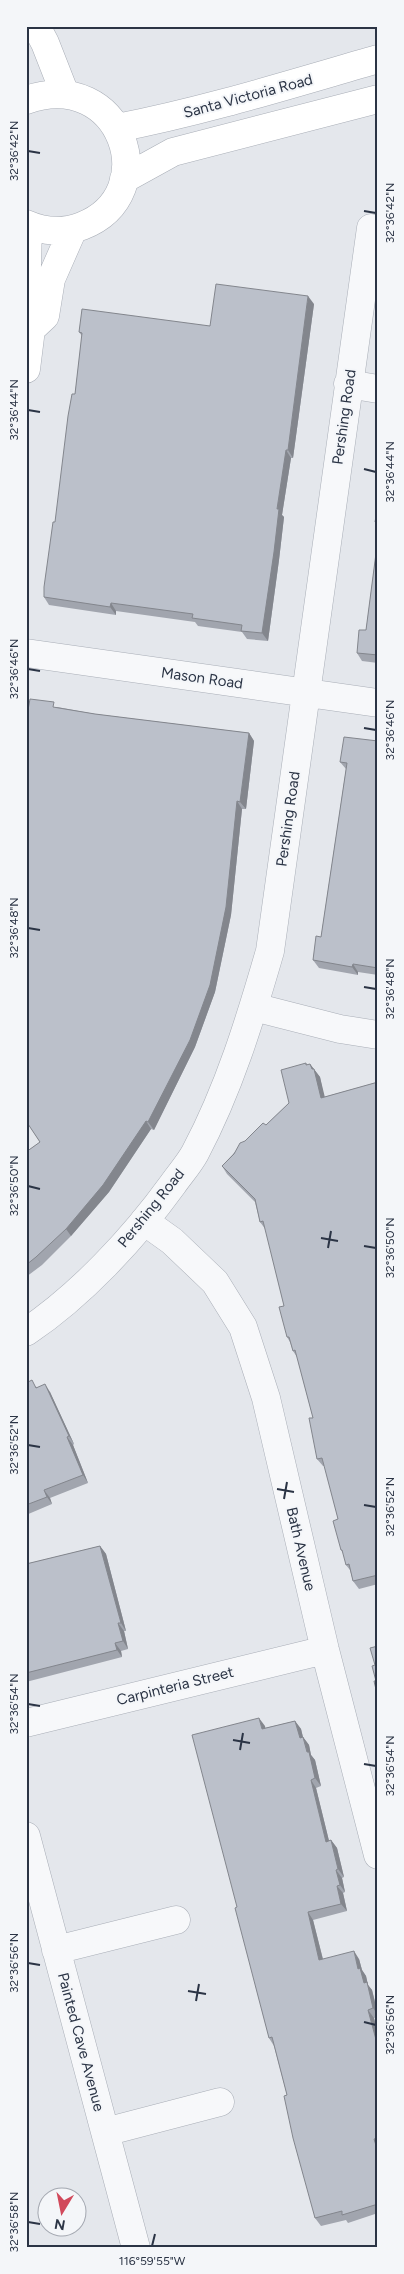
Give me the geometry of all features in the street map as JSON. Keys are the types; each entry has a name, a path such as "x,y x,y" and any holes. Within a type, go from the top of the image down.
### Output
{"street":[{"path":"36,26 66,94"},
{"name":"Santa Victoria Road","path":"117,128 227,103 378,59"},
{"path":"26,100 43,94 66,94 86,99 104,111 117,128 124,144 126,161 124,179 118,196 106,211 91,223 74,229 51,231 27,224 28,314 26,369"},
{"path":"124,179 173,152 378,99"},
{"name":"Pershing Road","path":"26,1332 91,1278 144,1221 194,1154 224,1091 254,1007 270,951 371,228"},
{"path":"28,314 45,316 51,279 74,229"},
{"path":"348,384 378,389"},
{"name":"Mason Road","path":"26,653 378,703"},
{"path":"254,1007 340,1029 378,1035"},
{"name":"Bath Avenue","path":"144,1221 172,1240 215,1282 243,1327 266,1398 324,1650 378,1855"},
{"name":"Carpinteria Street","path":"26,1723 324,1650"},
{"name":"Painted Cave Avenue","path":"26,1836 136,2248"},
{"path":"56,1950 176,1920"},
{"path":"105,2132 220,2102"}],"building":[{"path":"216,284 308,296 288,450 286,450 277,509 279,509 274,552 262,633 241,631 242,625 192,618 193,614 111,603 110,607 44,597 68,416 72,394 75,394 82,333 79,332 82,309 210,326"},
{"path":"378,505 378,523 375,522"},
{"path":"378,538 378,655 357,653 359,630 366,630"},
{"path":"30,699 54,702 53,707 95,714 249,733 240,802 237,801 226,907 210,985 190,1040 148,1122 146,1121 103,1185 66,1229 26,1265 26,1152 40,1142 26,1121 26,721"},
{"path":"344,737 378,741 378,968 353,964 352,967 313,960 316,936 321,937 347,763 340,762"},
{"path":"306,1063 306,1065 310,1064 312,1069 314,1069 321,1098 378,1082 378,1575 353,1581 349,1564 346,1565 341,1550 333,1521 338,1519 322,1458 317,1459 309,1418 313,1418 295,1350 293,1351 289,1337 287,1337 279,1307 284,1306 263,1221 260,1222 255,1199 222,1166 234,1154 240,1143 245,1141 263,1123 266,1125 289,1103 281,1070"},
{"path":"32,1380 36,1388 45,1384 69,1436 67,1437 83,1475 44,1490 47,1497 26,1505 26,1383"},
{"path":"100,1546 121,1623 118,1623 123,1641 115,1643 117,1650 26,1673 26,1564"},
{"path":"378,1646 378,1698 372,1666 375,1665 370,1648"},
{"path":"259,1718 262,1729 295,1721 300,1738 303,1737 307,1752 309,1752 315,1778 311,1780 326,1842 331,1840 338,1869 336,1870 340,1885 337,1886 341,1904 308,1912 319,1960 354,1951 358,1969 360,1968 364,1983 367,1982 373,2008 368,2010 378,2047 378,2138 374,2139 378,2152 378,2204 342,2215 342,2211 315,2218 293,2138 284,2096 287,2095 272,2037 269,2038 192,1735"}]}
